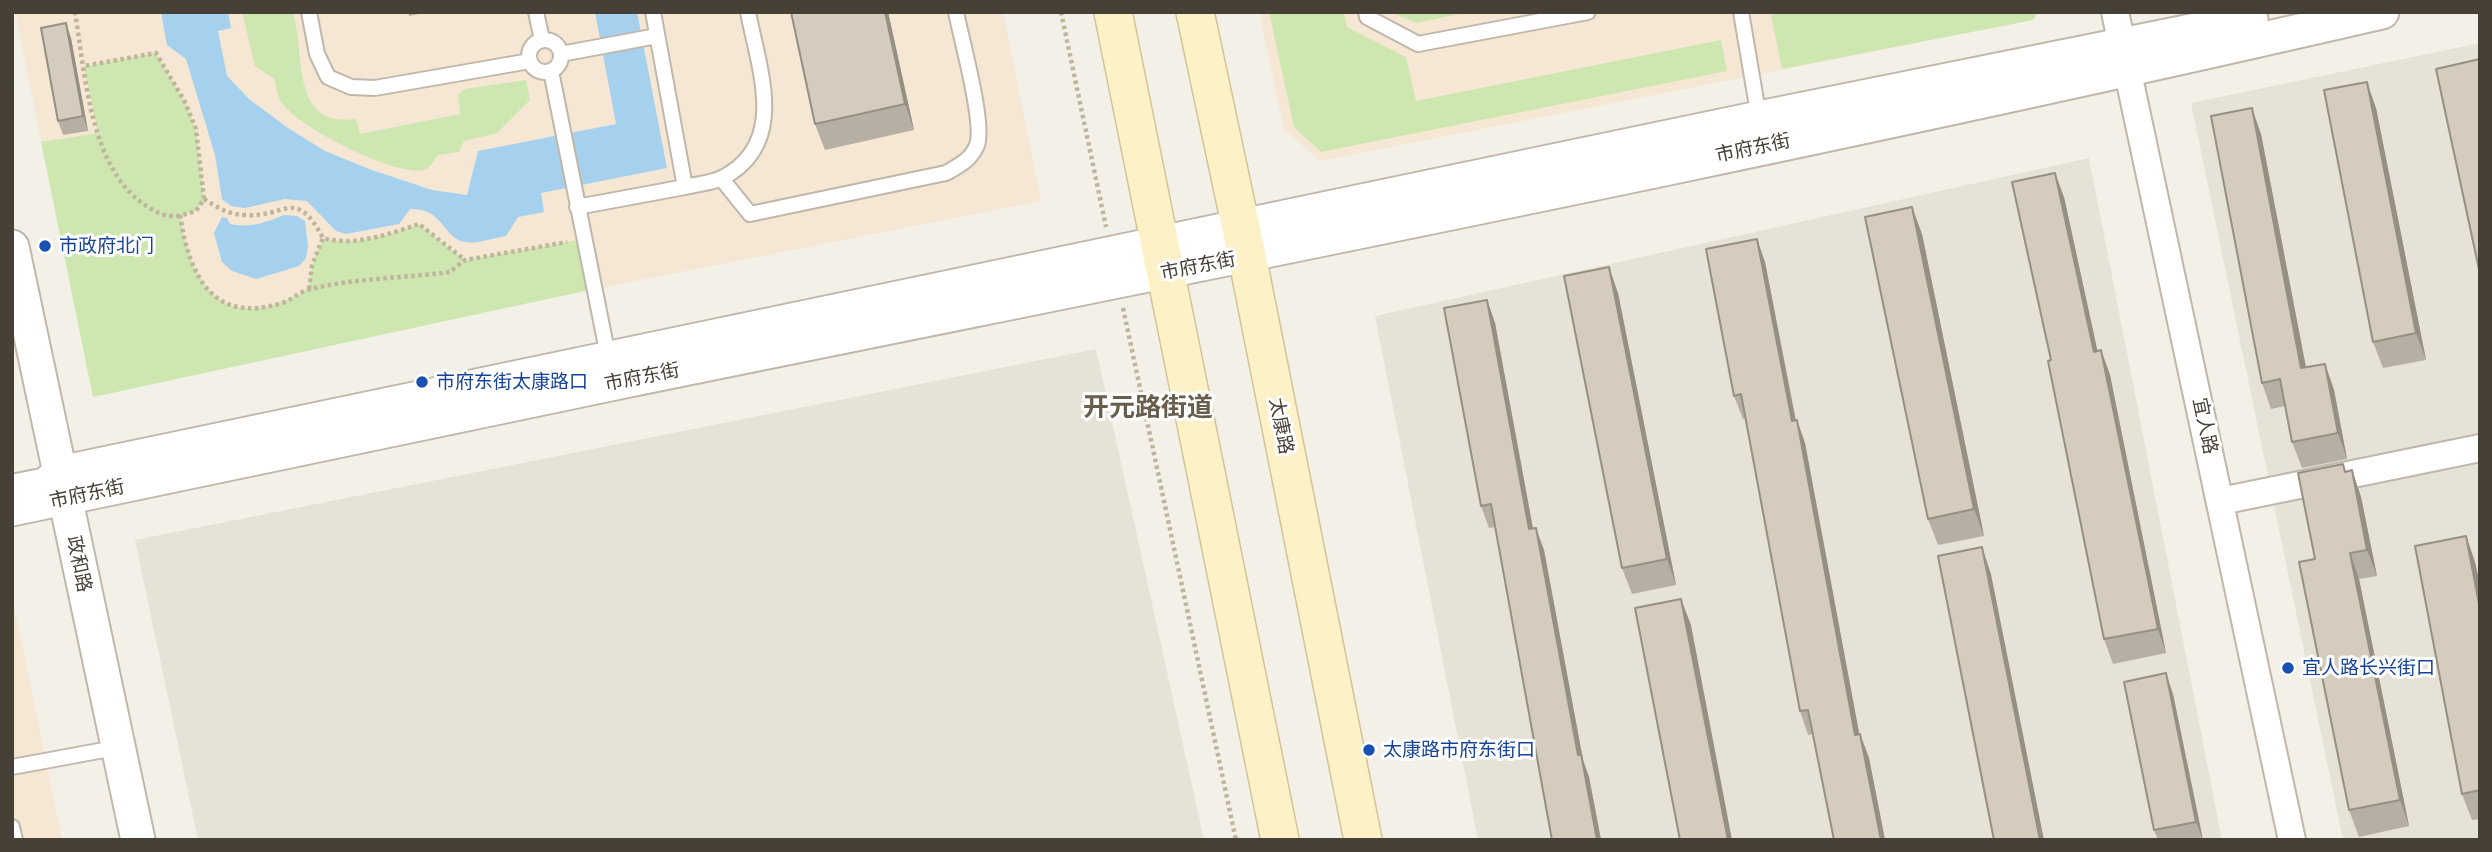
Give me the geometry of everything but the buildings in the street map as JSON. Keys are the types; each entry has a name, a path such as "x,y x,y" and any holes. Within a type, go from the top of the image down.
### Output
{"main road":[{"path":"1113,12 1280,840"},
{"name":"太康路","path":"1195,12 1244,241 1363,840"}],"street":[{"name":"宜人路","path":"2115,12 2132,48 2228,499 2307,840"},
{"name":"市府东街","path":"12,492 55,490 611,370 1115,268 1762,132 2282,12"},
{"name":"市府东街","path":"2132,48 2382,12"},
{"name":"政和路","path":"12,247 122,840"},
{"name":"政和路","path":"12,330 55,490 138,840"},
{"path":"2228,499 2480,448"},
{"name":"市府东街","path":"12,509 55,490"},
{"name":"宜人路","path":"2228,499 2292,840"}],"lane":[{"path":"309,12 317,54 328,77 351,87 375,88 530,61"},
{"path":"536,12 542,40"},
{"path":"653,12 651,37 685,187"},
{"path":"577,207 721,178 749,160 762,138 765,114 748,12"},
{"path":"721,178 750,214 946,173 968,161 978,143 978,118 956,12"},
{"path":"1366,12 1367,17 1418,44 1588,12"},
{"path":"1741,12 1762,132"},
{"path":"561,54 651,37"},
{"path":"530,61 531,50 542,40"},
{"path":"530,61 541,71 551,71 559,64 561,54 557,45 542,40"},
{"path":"551,71 611,370"},
{"path":"12,767 104,750"},
{"path":"12,827 15,840"}],"path":[{"path":"75,12 84,66 94,122 121,187 156,213 180,215 196,211 204,199 196,129 185,102 156,53 84,66"},
{"path":"1061,12 1236,840"},
{"path":"204,199 221,210 246,216 297,208 308,213 323,238 334,241 419,224 465,260"},
{"path":"180,215 188,257 196,274 211,294 227,305 257,308 284,303 309,289 450,272 465,260 584,239"},
{"path":"309,289 312,265 323,238"}],"shaded area":[{"path":"15,12 1003,12 1041,201 574,293 93,397"},
{"path":"1259,12 2038,12 2033,20 1320,161 1284,129"},
{"path":"2480,43 2480,840 2343,840 2191,103"},
{"path":"2089,158 2222,840 1478,840 1375,316"},
{"path":"1096,349 1204,840 198,840 135,540"},
{"path":"12,595 46,761 62,840 12,840"}],"green space":[{"path":"242,12 293,12 304,85 310,100 320,112 335,119 356,119 360,134 460,114 458,95 464,89 526,80 530,100 497,133 464,141 459,152 438,155 430,166 423,170 391,166 323,135 288,110 280,100 274,79 255,66"},
{"path":"1269,12 1344,12 1347,27 1406,57 1416,101 1721,40 1727,71 1321,152 1294,127"},
{"path":"1390,12 1469,12 1416,23"},
{"path":"1783,12 2038,12 2033,20 1782,69 1771,15"},
{"path":"156,53 185,102 196,129 204,199 196,211 180,215 194,267 205,286 219,299 236,307 256,308 280,302 308,289 312,265 323,238 359,240 419,224 465,260 584,239 594,289 93,397 41,142 98,133 84,66"}],"water":[{"path":"161,12 228,12 231,28 218,31 227,76 249,99 325,151 432,190 467,195 478,151 616,124 595,12 637,12 667,168 541,193 544,212 518,217 506,236 476,242 458,240 437,218 422,210 410,209 399,224 346,234 336,231 307,201 285,199 245,208 231,206 222,199 215,155 186,59 167,45"},
{"path":"284,215 297,216 305,221 308,246 306,258 299,266 256,279 232,271 222,262 214,233 222,217 227,218 230,224 251,225"}],"place":[{"name":"市政府北门","path":"45,246"},
{"name":"市府东街太康路口","path":"422,382"},
{"name":"宜人路长兴街口","path":"2288,668"},
{"name":"太康路市府东街口","path":"1369,750"}],"district":[{"name":"开元路街道","path":"1148,408"}]}
